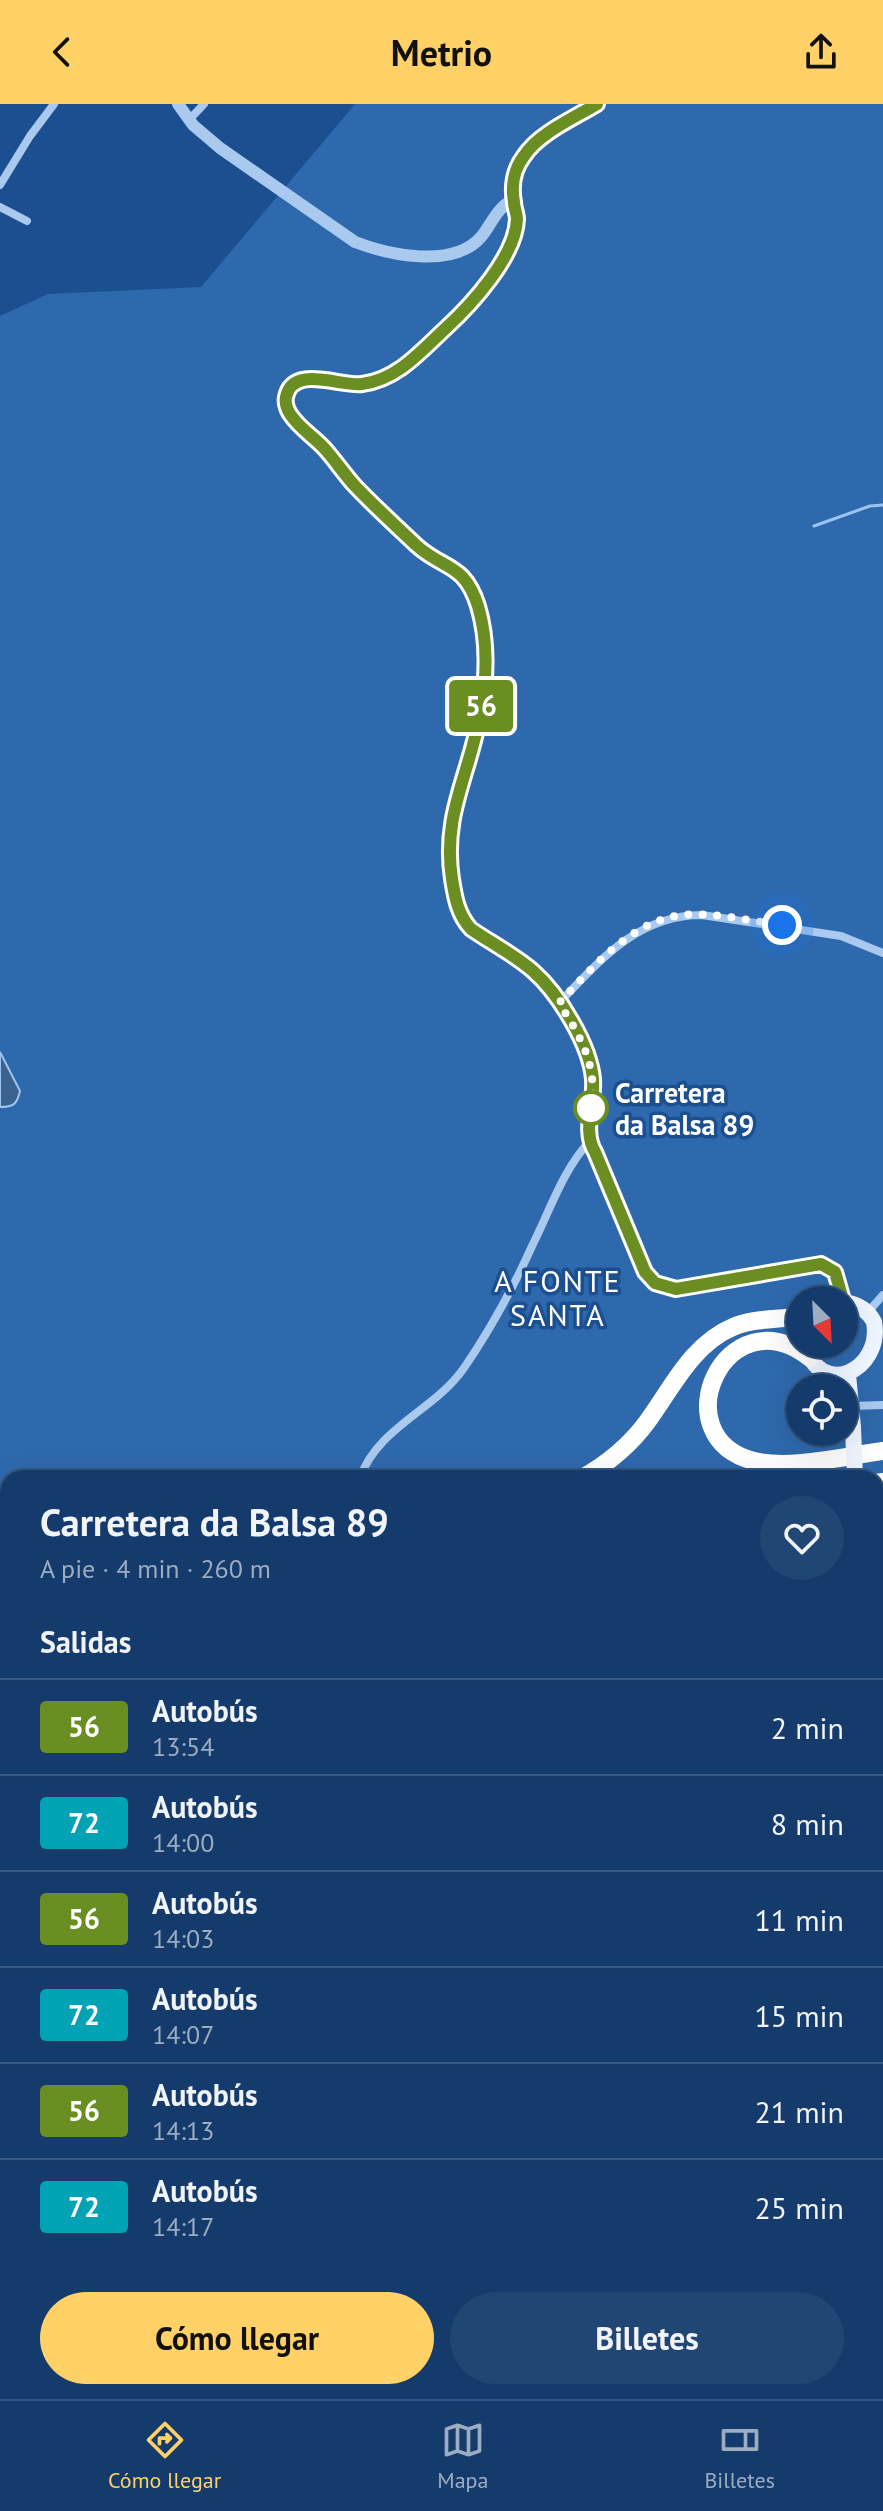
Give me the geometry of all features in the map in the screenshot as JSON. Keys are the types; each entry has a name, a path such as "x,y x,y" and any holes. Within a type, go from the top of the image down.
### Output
{"highway":[{"path":"594,1470 632,1439 688,1365 714,1338 734,1327 786,1318"},
{"path":"786,1346 773,1341 747,1345 726,1358 711,1380 707,1401 710,1421 722,1443 739,1455 769,1463 883,1451"},
{"path":"824,1470 883,1461"}],"main road":[{"path":"848,1374 861,1369 875,1353 877,1332 867,1313 858,1306"},
{"path":"815,1358 831,1374"},
{"path":"854,1446 855,1470"}],"street":[{"path":"0,185 54,104"},
{"path":"178,104 189,120 220,148 355,242 369,247 429,255 458,252 482,236 498,212 513,200"},
{"path":"189,120 204,104"},
{"path":"364,1470 384,1440 445,1390 464,1367 522,1268 567,1174 589,1142 593,1080 590,1059 559,1003 533,971 471,929 463,920 454,893 449,858 450,834 455,800 481,714 486,659 483,629 469,586 449,565 419,548 356,487 324,447 290,414 286,404 288,392 300,380 307,378 357,385 392,375 471,305 512,244 517,219 513,183 525,154 568,121 597,104"},
{"path":"0,207 27,221"},
{"path":"559,1003 587,973 640,930 683,915 702,915 841,936 883,953"},
{"path":"589,1142 639,1262 655,1283 669,1288 686,1288 821,1264 835,1272 839,1286"},
{"path":"867,1313 883,1295"},
{"path":"858,1406 883,1405"},
{"path":"0,1886 0,1913"}],"shaded area":[{"path":"355,104 883,104 883,1470 0,1470 0,316 48,294 201,287"},
{"path":"0,1052 20,1091 14,1104 5,1107 0,1107"}],"waterway":[{"path":"814,526 870,506 883,505"}],"bus line":[{"name":"56","path":"597,104 535,144 518,165 513,183 517,219 512,244 471,305 392,375 357,385 307,378 293,385 286,404 299,425 324,447 356,487 419,548 460,574 477,605 486,659 481,714 455,800 450,834 449,858 454,893 463,920 471,929 533,971 559,1003 585,1047 593,1080 589,1142 649,1279 662,1287 676,1289 813,1263 832,1269 840,1286"}],"place":[{"name":"Carretera da Balsa 89","path":"591,1108"}],"district":[{"name":"A FONTE SANTA","path":"558,1297"}],"route":[{"path":"591,1108 593,1080 590,1059 559,1003 587,973 640,930 670,917 702,915 782,925"}]}
